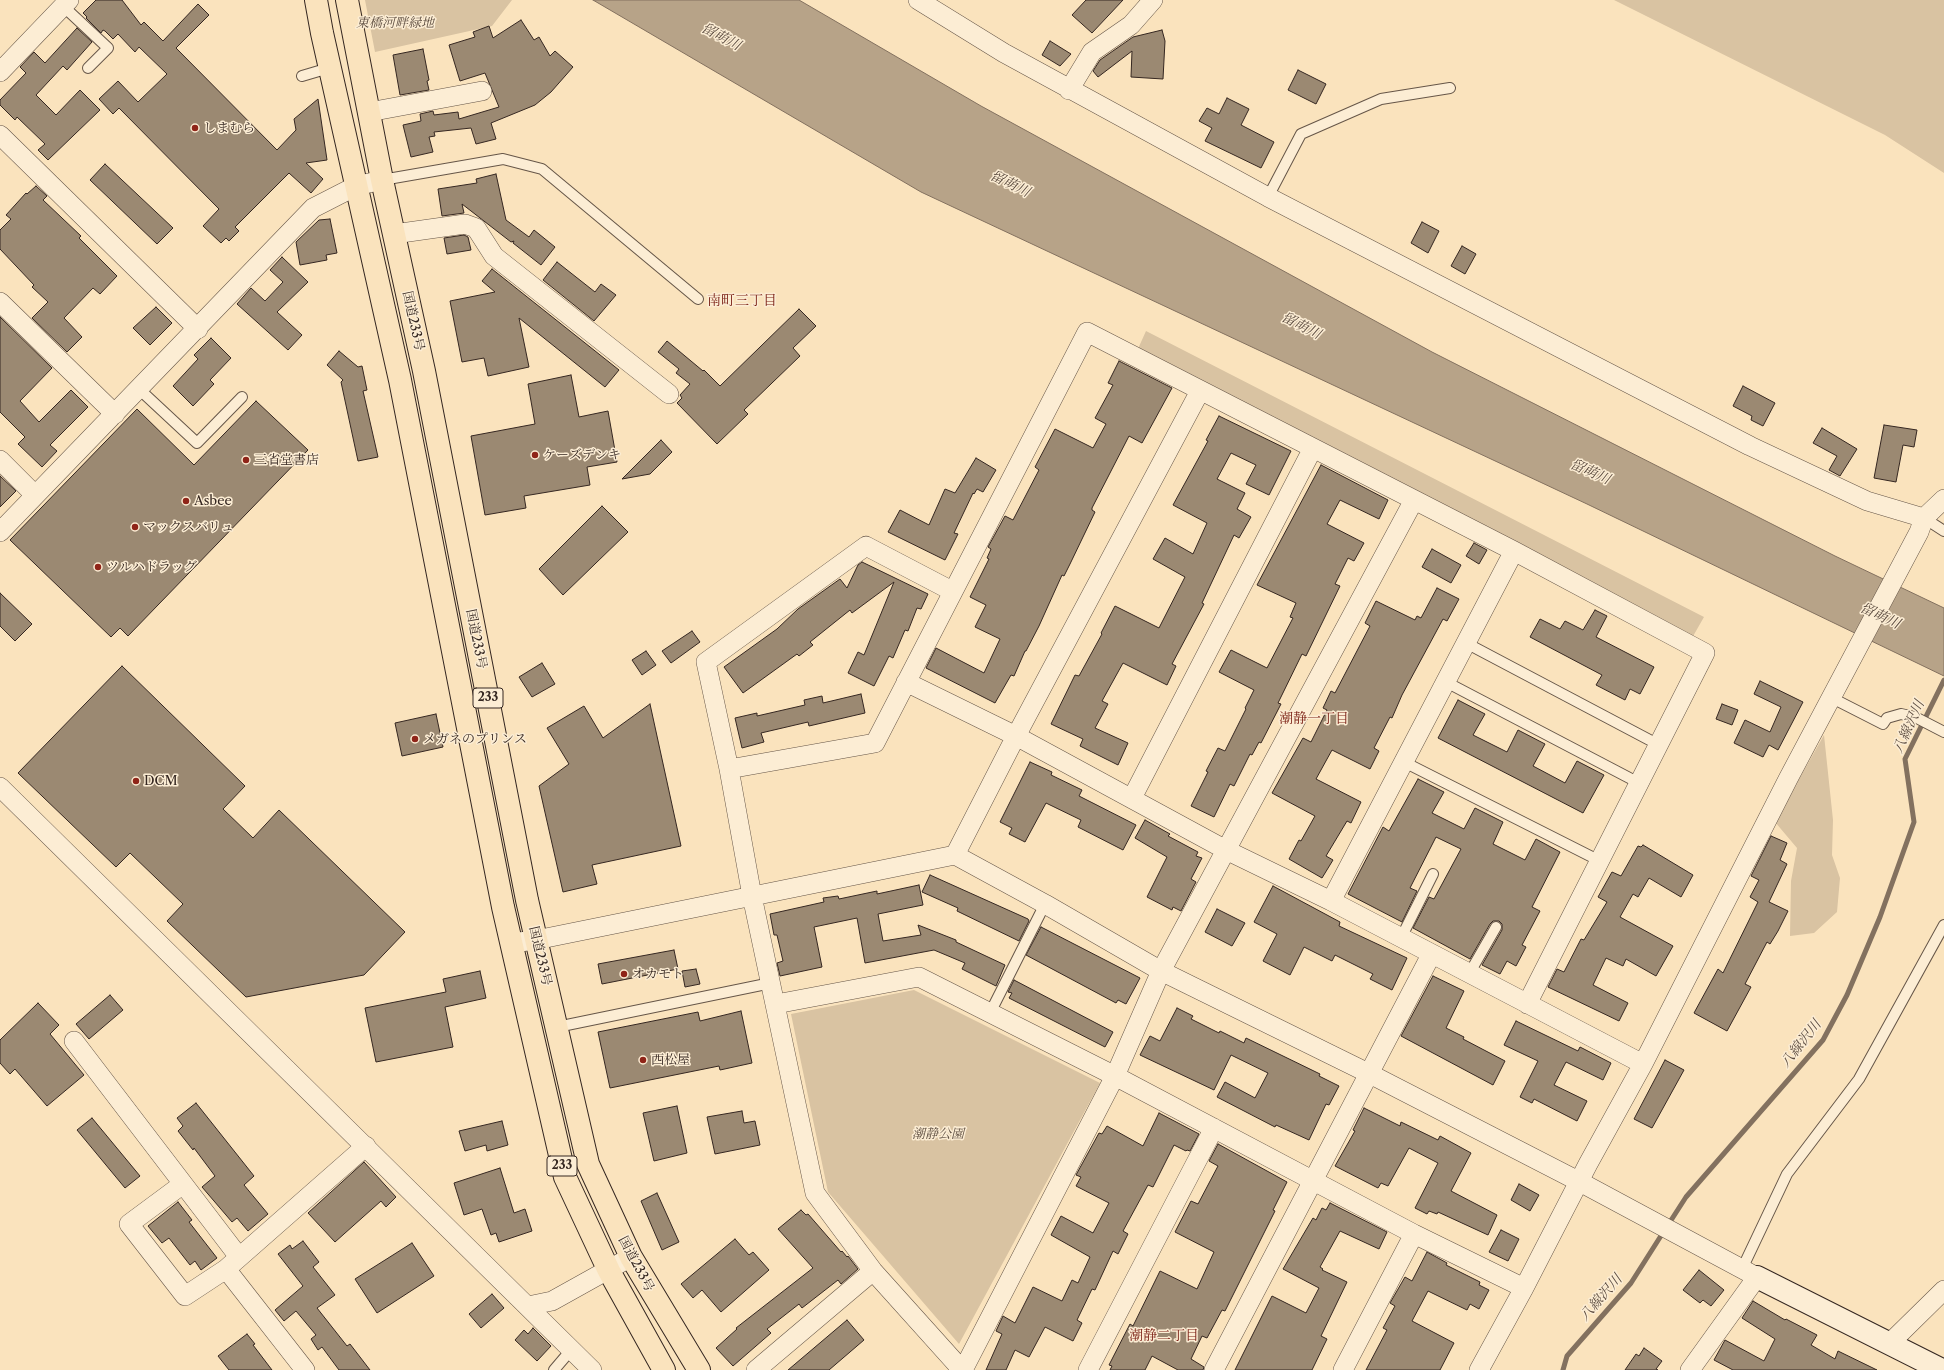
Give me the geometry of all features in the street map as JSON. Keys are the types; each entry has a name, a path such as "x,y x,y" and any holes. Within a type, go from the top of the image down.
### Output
{"highway":[{"name":"国道233号","path":"316,0 329,68 400,380 511,943 565,1177 609,1271 664,1370"},
{"name":"国道233号","path":"347,0 382,180 426,379 536,940 588,1164 631,1257 699,1370"}],"street":[{"path":"918,0 1004,53 1069,90 1268,197 1750,446 1921,525"},
{"path":"1069,90 1092,52 1131,25 1153,0"},
{"path":"0,72 66,3"},
{"path":"369,112 482,91"},
{"path":"0,135 198,329"},
{"path":"0,532 198,329 313,208 356,186 382,180"},
{"path":"394,234 465,224 476,228 494,256 669,394"},
{"path":"0,302 115,414"},
{"path":"729,769 875,743 1086,332 1514,551 1705,653 1527,1004"},
{"path":"955,855 1016,736 1200,391"},
{"path":"1132,798 1313,448"},
{"path":"0,460 35,495"},
{"path":"1479,1370 1524,1288 1588,1164 1643,1064 1834,691 1921,525 1944,499"},
{"path":"952,591 866,546 706,662 729,769 752,896 815,1193 873,1271 962,1370 1115,1076 1161,971 1414,500"},
{"path":"1331,901 1514,551"},
{"path":"906,682 1016,736 1226,850 1331,901 1431,955 1643,1064"},
{"path":"0,787 592,1370"},
{"path":"511,943 536,940 955,855 1045,904 1161,971 1370,1074 1580,1182 1750,1273 1942,1370"},
{"path":"1214,1370 1431,955"},
{"path":"776,1004 919,977 1115,1076 1414,1234 1524,1288"},
{"path":"74,1041 183,1184 233,1263 305,1370"},
{"path":"1088,1370 1214,1128"},
{"path":"183,1184 129,1224 185,1296 233,1263 366,1146"},
{"path":"1343,1370 1414,1234"},
{"path":"528,1306 552,1301 609,1271 631,1257"},
{"path":"756,1370 873,1271"},
{"path":"1690,1370 1750,1273"},
{"path":"1889,1344 1944,1290"}],"lane":[{"path":"66,3 108,48 88,68"},
{"path":"302,76 329,68"},
{"path":"1268,197 1301,134 1381,99 1450,88"},
{"path":"382,180 503,159 542,169 698,299"},
{"path":"139,389 197,443 242,397"},
{"path":"1921,525 1944,531"},
{"path":"1466,642 1659,745"},
{"path":"1446,682 1639,784"},
{"path":"1834,691 1883,724 1887,718 1901,714 1915,717 1932,724 1944,732"},
{"path":"1404,762 1600,861"},
{"path":"1401,938 1433,874"},
{"path":"990,1013 1045,904"},
{"path":"1750,1273 1787,1174 1859,1079 1944,924"},
{"path":"1469,974 1496,927"},
{"path":"557,1027 771,983"},
{"path":"554,1370 571,1350"}],"green space":[{"name":"東橋河畔緑地","path":"365,0 512,0 492,26 375,52"},
{"path":"1614,0 1944,0 1944,173 1885,135"},
{"path":"1146,331 1704,617 1692,638 1137,351"},
{"path":"1824,735 1833,820 1832,855 1840,878 1837,912 1814,933 1790,936 1791,881 1797,848 1775,822"},
{"name":"潮静公園","path":"914,990 1100,1083 959,1344 828,1192 791,1014"}],"water":[{"name":"留萌川","path":"593,0 799,0 981,106 1432,352 1835,556 1944,608 1944,676 1587,504 921,192"}],"building":[{"path":"96,0 122,0 141,25 144,22 163,41 198,4 209,15 176,48 277,150 296,130 294,119 318,99 327,160 306,163 323,179 311,193 289,173 235,227 239,231 229,241 226,238 221,243 203,226 219,209 119,108 113,114 99,99 118,81 138,102 167,74 139,47 135,52 118,34 113,39 103,30 101,33 86,18 87,17 83,13"},
{"path":"1086,0 1123,0 1092,33 1072,15"},
{"path":"521,20 534,40 539,37 550,56 555,51 573,67 551,92 535,105 491,123 496,139 476,144 471,128 434,132 435,136 429,137 433,152 411,157 403,125 421,121 420,114 433,111 434,115 458,112 459,119 499,107 485,73 460,81 449,45 475,37 473,32 489,26 493,38"},
{"path":"77,28 92,42 67,70 63,66 36,95 56,115 80,90 100,110 48,160 38,150 45,144 17,117 15,120 0,105 0,100 26,73 20,67 34,52 45,63"},
{"path":"1162,30 1165,41 1163,79 1131,77 1132,51 1098,77 1093,71 1100,60 1133,37"},
{"path":"1050,41 1071,54 1060,66 1042,55"},
{"path":"423,49 429,80 427,81 429,90 400,95 393,55"},
{"path":"1298,70 1326,84 1316,104 1288,90"},
{"path":"1227,98 1249,109 1241,125 1274,142 1261,168 1205,141 1212,128 1199,121 1207,108 1219,114"},
{"path":"105,164 173,228 157,244 90,180"},
{"path":"496,174 506,220 529,237 534,230 555,247 541,265 513,243 514,241 511,242 462,204 464,213 442,216 438,189 477,183 476,179"},
{"path":"36,186 47,196 43,200 81,236 79,238 117,276 100,294 93,288 64,318 82,337 67,352 32,318 48,302 32,287 34,285 0,249 0,230 11,219 6,215 26,193 27,194"},
{"path":"330,219 337,253 326,255 327,260 300,265 296,242 319,220"},
{"path":"1422,222 1439,231 1428,253 1411,243"},
{"path":"464,235 468,237 471,250 447,254 444,238"},
{"path":"1462,246 1476,254 1465,274 1451,266"},
{"path":"282,257 308,282 277,312 302,335 288,350 237,304 251,288 265,301 283,282 270,270"},
{"path":"557,262 595,292 601,284 616,295 594,321 543,280"},
{"path":"492,269 619,370 605,387 519,318 529,367 488,376 484,358 462,362 450,301 495,292 482,281"},
{"path":"156,307 172,323 150,345 133,328"},
{"path":"799,309 816,326 793,348 800,356 744,410 748,414 717,444 677,403 682,398 680,395 690,384 676,373 679,369 658,352 667,341 703,371 704,370 720,386"},
{"path":"0,317 52,368 20,401 39,422 71,390 88,407 50,445 57,451 42,467 18,444 25,437 0,412"},
{"path":"211,338 231,358 210,380 214,384 193,406 173,386 198,359 194,355"},
{"path":"339,351 358,367 362,366 367,390 363,391 378,457 358,461 341,382 343,380 327,365"},
{"path":"1119,361 1172,388 1142,443 1129,436 1092,508 1095,512 1064,576 1062,575 1014,676 1011,675 995,703 926,668 936,648 984,673 1000,639 975,627 986,605 970,597 989,559 987,558 991,549 988,547 1005,516 1013,520 1039,470 1035,467 1055,429 1093,448 1106,424 1095,418 1113,385 1108,383"},
{"path":"571,375 579,417 608,411 617,462 587,467 590,485 524,496 526,508 485,515 471,436 535,424 528,384"},
{"path":"1743,386 1775,403 1763,426 1751,420 1752,416 1733,406"},
{"path":"256,401 308,450 128,636 120,628 111,637 10,540 137,409 194,465"},
{"path":"1219,416 1291,451 1269,495 1246,484 1256,465 1231,453 1217,479 1245,493 1237,509 1251,517 1239,538 1234,535 1202,603 1204,604 1172,664 1176,666 1167,685 1123,663 1102,701 1108,704 1095,728 1128,743 1118,765 1080,746 1083,739 1051,724 1075,675 1079,676 1102,634 1101,633 1115,606 1159,628 1185,577 1153,559 1165,538 1193,554 1207,523 1173,505 1208,441 1206,440"},
{"path":"1884,425 1917,430 1914,447 1903,445 1896,482 1874,478"},
{"path":"1822,428 1857,449 1840,476 1829,470 1837,456 1813,443"},
{"path":"661,440 672,452 650,474 622,479"},
{"path":"976,458 996,470 983,492 977,489 974,494 973,493 954,533 958,534 945,560 888,532 900,510 929,525 945,489 955,493"},
{"path":"1321,465 1388,500 1379,519 1340,500 1327,524 1364,543 1354,561 1348,558 1335,584 1340,586 1306,656 1302,654 1278,703 1281,704 1261,743 1259,742 1252,755 1250,754 1234,786 1230,784 1214,817 1191,806 1218,748 1225,751 1254,690 1219,672 1231,650 1267,668 1293,618 1290,617 1296,603 1257,585"},
{"path":"0,476 16,491 0,507"},
{"path":"602,506 628,532 563,595 539,569"},
{"path":"1474,543 1487,550 1479,564 1466,556"},
{"path":"1432,549 1461,565 1451,583 1422,567"},
{"path":"862,562 928,594 921,609 917,608 908,631 905,630 893,658 889,656 874,686 848,673 858,652 864,655 894,582 852,613 850,610 810,642 813,645 799,656 797,654 743,693 724,667 777,629 798,609 840,579 847,588 858,565"},
{"path":"1437,588 1459,599 1447,621 1443,619 1402,695 1392,718 1390,717 1374,748 1379,751 1370,769 1332,750 1316,779 1361,802 1351,823 1347,821 1326,856 1333,860 1322,878 1289,859 1299,840 1301,841 1315,816 1272,793 1303,738 1311,742 1327,710 1323,708 1331,691 1335,693 1370,626 1365,623 1376,601 1415,620 1417,616 1421,618"},
{"path":"0,593 32,624 15,641 0,626"},
{"path":"1595,610 1607,616 1596,637 1654,667 1640,694 1630,689 1625,700 1596,685 1602,675 1530,637 1540,619 1560,629 1565,621 1583,630"},
{"path":"692,631 700,642 671,663 662,651"},
{"path":"646,651 656,665 642,675 632,660"},
{"path":"542,663 555,684 532,697 519,677"},
{"path":"122,666 245,786 223,809 253,838 279,810 405,932 364,975 246,997 167,921 183,904 130,853 116,867 18,773"},
{"path":"1760,681 1803,702 1778,750 1769,745 1763,757 1734,743 1745,720 1770,732 1781,707 1754,694"},
{"path":"861,694 865,713 809,726 808,722 761,733 764,742 742,748 735,718 757,713 757,716 805,705 804,700 822,696 823,703"},
{"path":"1458,700 1485,714 1473,735 1507,752 1518,730 1545,744 1533,766 1565,783 1577,761 1604,775 1583,813 1438,738"},
{"path":"650,704 681,846 592,865 597,884 563,892 539,786 569,764 547,728 584,706 603,738"},
{"path":"1722,704 1738,710 1732,725 1716,719"},
{"path":"436,714 443,747 402,756 395,723"},
{"path":"1030,762 1052,772 1051,775 1082,790 1079,796 1136,825 1123,850 1078,827 1081,820 1046,803 1025,842 1009,834 1012,828 1000,822"},
{"path":"1418,779 1444,792 1432,813 1464,829 1475,808 1503,822 1493,844 1525,860 1536,839 1560,852 1532,907 1540,911 1522,945 1526,947 1516,966 1507,961 1500,974 1482,965 1502,930 1502,924 1499,921 1493,921 1490,924 1470,959 1413,928 1429,897 1434,899 1461,849 1436,837 1410,888 1417,891 1402,922 1348,894 1383,827 1389,831"},
{"path":"1145,820 1170,834 1168,836 1198,852 1196,856 1202,858 1191,879 1196,882 1181,911 1173,907 1172,910 1147,897 1167,857 1135,838"},
{"path":"1771,836 1787,843 1780,860 1787,864 1769,902 1788,911 1770,944 1767,942 1745,984 1751,987 1727,1031 1694,1013 1718,969 1723,973 1758,902 1750,897 1759,880 1751,876"},
{"path":"1643,845 1693,875 1681,897 1649,878 1638,897 1633,894 1620,917 1673,946 1656,976 1626,959 1623,966 1606,958 1593,985 1628,1003 1619,1021 1548,987 1557,969 1564,972 1581,939 1584,940 1607,902 1598,897 1612,872 1621,876 1638,846 1641,847"},
{"path":"930,875 1028,919 1029,921 1019,941 957,911 958,908 922,892"},
{"path":"919,885 923,905 878,914 883,941 921,935 918,925 956,940 956,942 1005,965 996,986 962,969 965,963 934,950 865,963 857,918 814,927 822,967 780,976 777,963 783,961 777,935 774,935 770,914 824,902 823,898 838,896 839,899 877,891 877,894"},
{"path":"1273,886 1340,922 1339,926 1407,958 1392,990 1370,979 1373,974 1335,955 1332,961 1304,947 1290,975 1263,961 1277,934 1254,922"},
{"path":"1217,909 1245,923 1232,946 1205,932"},
{"path":"1041,927 1140,978 1126,1004 1118,1000 1116,1003 1026,955"},
{"path":"674,950 678,969 602,984 598,964"},
{"path":"696,969 700,984 685,987 682,971"},
{"path":"480,971 486,998 445,1007 453,1047 376,1062 365,1008 446,992 443,979"},
{"path":"1433,976 1464,991 1446,1028 1464,1037 1463,1039 1505,1061 1493,1085 1401,1036"},
{"path":"1014,980 1113,1032 1105,1047 1009,998 1012,993 1008,992"},
{"path":"110,995 123,1010 89,1039 76,1024"},
{"path":"38,1003 59,1025 50,1034 84,1075 47,1106 15,1069 10,1074 0,1063 0,1040"},
{"path":"1177,1008 1193,1016 1191,1019 1219,1033 1220,1031 1244,1043 1246,1038 1320,1074 1319,1076 1339,1086 1329,1105 1326,1104 1309,1140 1276,1125 1275,1127 1217,1097 1225,1082 1255,1098 1268,1073 1231,1055 1214,1090 1140,1055 1150,1036 1160,1041"},
{"path":"741,1011 752,1063 720,1070 719,1066 610,1088 598,1032 698,1012 700,1021"},
{"path":"1516,1021 1578,1051 1580,1047 1611,1063 1603,1080 1566,1062 1554,1085 1587,1101 1577,1121 1534,1099 1532,1103 1520,1097 1538,1061 1504,1045"},
{"path":"1665,1060 1684,1070 1652,1128 1634,1119"},
{"path":"196,1103 254,1176 244,1185 268,1214 248,1231 237,1218 232,1222 202,1187 215,1176 194,1148 193,1150 178,1131 183,1126 177,1118"},
{"path":"677,1106 687,1153 654,1161 643,1113"},
{"path":"1364,1108 1400,1126 1401,1122 1438,1140 1440,1136 1471,1153 1451,1191 1497,1215 1488,1235 1438,1212 1437,1214 1429,1211 1427,1214 1415,1208 1438,1163 1409,1148 1388,1186 1381,1183 1378,1188 1335,1166 1355,1131 1353,1130"},
{"path":"742,1111 744,1123 755,1121 760,1145 715,1154 707,1117"},
{"path":"1159,1113 1199,1134 1190,1151 1186,1151 1174,1145 1153,1187 1148,1185 1123,1231 1128,1234 1118,1254 1113,1251 1095,1290 1092,1289 1077,1320 1082,1323 1073,1341 1045,1327 1029,1357 1015,1350 1006,1370 986,1370 1002,1334 996,1331 1003,1316 1015,1323 1033,1287 1062,1301 1072,1280 1078,1283 1090,1257 1051,1235 1061,1216 1093,1233 1109,1203 1076,1186 1081,1177 1076,1175 1099,1133 1102,1134 1107,1126 1143,1146"},
{"path":"92,1118 140,1176 125,1188 77,1130"},
{"path":"502,1121 508,1145 487,1151 486,1145 465,1151 459,1131"},
{"path":"1218,1144 1287,1182 1273,1210 1275,1211 1225,1311 1222,1310 1207,1338 1202,1336 1191,1359 1204,1367 1203,1370 1178,1370 1152,1356 1145,1370 1110,1370 1112,1366 1109,1365 1130,1324 1133,1326 1160,1271 1197,1289 1214,1252 1175,1232 1191,1201 1198,1204 1218,1166 1209,1161"},
{"path":"364,1162 396,1197 386,1207 381,1201 335,1242 308,1213"},
{"path":"500,1168 514,1213 525,1209 532,1231 499,1242 496,1233 491,1235 482,1209 464,1215 454,1183"},
{"path":"1519,1184 1539,1195 1530,1211 1511,1200"},
{"path":"657,1193 679,1242 662,1250 641,1201"},
{"path":"178,1202 192,1220 189,1222 217,1258 201,1270 195,1261 190,1265 169,1238 162,1243 148,1226"},
{"path":"1330,1203 1387,1232 1379,1249 1340,1231 1320,1267 1323,1269 1322,1270 1347,1282 1321,1336 1327,1339 1312,1370 1235,1370 1272,1296 1306,1313 1319,1288 1283,1269 1313,1218 1316,1220 1322,1208 1326,1210"},
{"path":"801,1210 806,1215 808,1214 841,1252 842,1251 847,1257 848,1256 858,1269 841,1284 838,1280 802,1308 799,1304 767,1329 771,1333 733,1366 716,1348 737,1329 736,1328 813,1268 778,1229"},
{"path":"1501,1230 1519,1239 1508,1261 1489,1252"},
{"path":"735,1239 749,1255 753,1252 769,1270 721,1312 702,1290 693,1298 681,1284"},
{"path":"303,1241 319,1262 313,1267 335,1295 317,1308 347,1346 350,1344 370,1370 339,1370 322,1347 318,1350 311,1339 316,1335 296,1311 284,1321 275,1310 303,1286 278,1254 290,1245 292,1249"},
{"path":"412,1243 434,1276 377,1313 355,1279"},
{"path":"1427,1252 1447,1263 1446,1265 1480,1282 1479,1285 1489,1290 1479,1309 1470,1304 1467,1310 1428,1291 1412,1321 1454,1343 1440,1370 1366,1370 1387,1330 1383,1328 1395,1306 1390,1303 1405,1277 1412,1281"},
{"path":"1699,1270 1724,1290 1711,1306 1703,1300 1700,1303 1683,1290"},
{"path":"492,1294 504,1308 481,1328 469,1314"},
{"path":"1753,1301 1785,1320 1786,1319 1817,1335 1811,1345 1835,1359 1838,1351 1877,1370 1733,1370 1714,1360 1725,1340 1764,1361 1775,1339 1742,1318"},
{"path":"847,1320 864,1340 829,1370 788,1370"},
{"path":"533,1328 551,1346 537,1361 515,1340 524,1330 528,1334"},
{"path":"247,1334 255,1344 253,1345 272,1370 229,1370 218,1356"},
{"path":"1644,1348 1662,1361 1656,1369 1658,1370 1625,1370 1636,1354 1639,1356"}],"waterway":[{"name":"八線沢川","path":"1668,1225 1686,1197 1823,1040 1847,995 1880,917 1914,822 1905,759 1944,680"},
{"name":"八線沢川","path":"1563,1370 1567,1356 1631,1283 1664,1231"}],"place":[{"name":"しまむら","path":"195,128"},
{"name":"ケーズデンキ","path":"535,455"},
{"name":"三省堂書店","path":"246,460"},
{"name":"Asbee","path":"186,501"},
{"name":"マックスバリュ","path":"135,527"},
{"name":"ツルハドラッグ","path":"98,567"},
{"name":"メガネのプリンス","path":"415,739"},
{"name":"DCM","path":"136,781"},
{"name":"オカモト","path":"624,974"},
{"name":"西松屋","path":"643,1060"}],"district":[{"name":"南町三丁目","path":"742,301"},
{"name":"潮静一丁目","path":"1314,719"},
{"name":"潮静二丁目","path":"1164,1336"}]}
